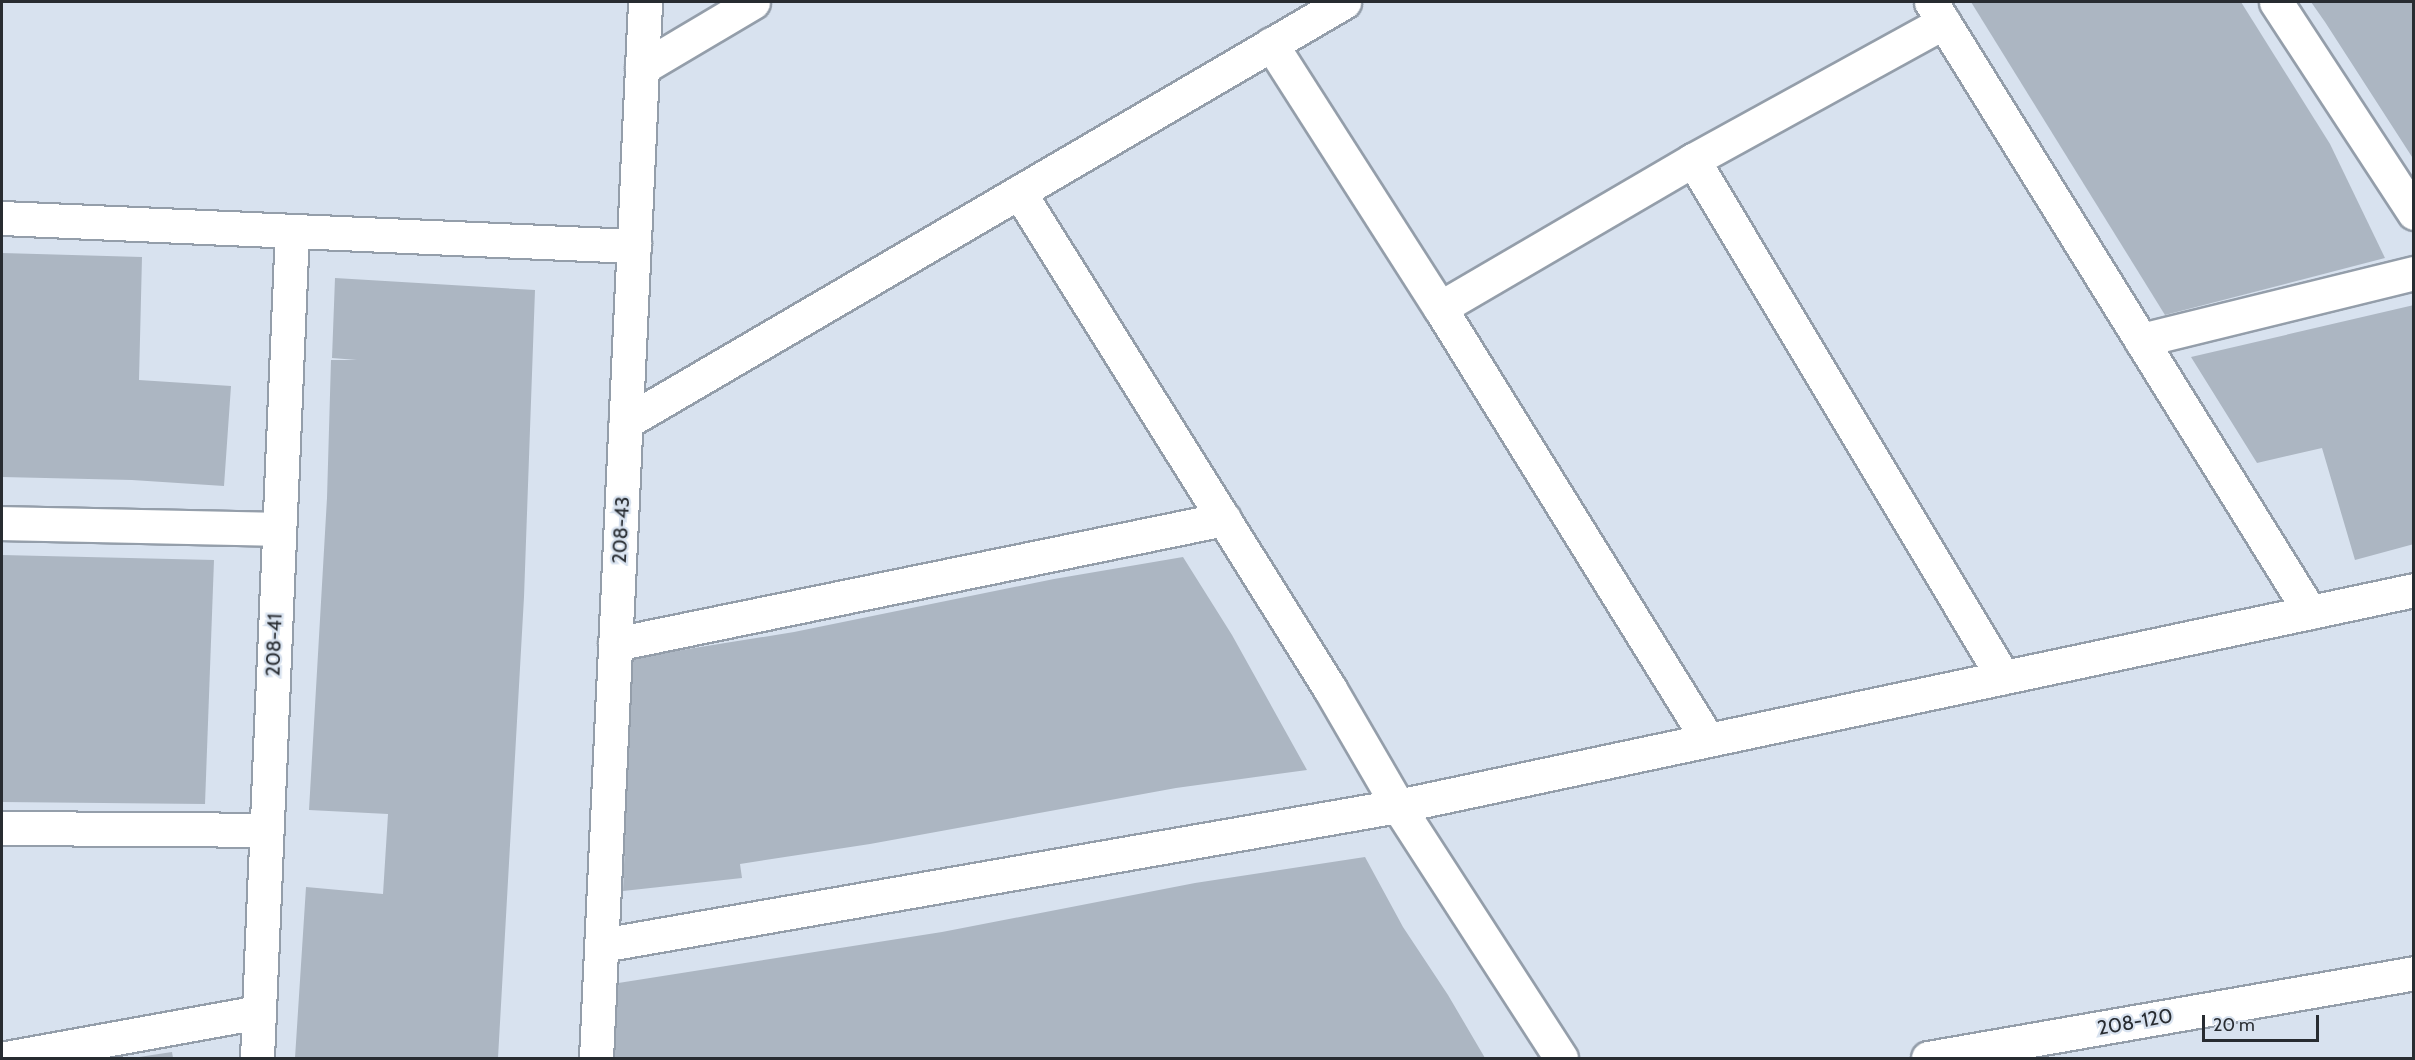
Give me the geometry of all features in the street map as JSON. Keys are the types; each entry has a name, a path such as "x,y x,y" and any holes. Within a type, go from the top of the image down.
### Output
{"street":[{"name":"208-43","path":"596,1059 645,2"},
{"path":"642,68 753,2"},
{"path":"626,422 1344,2"},
{"path":"2276,2 2414,213"},
{"path":"1440,308 1694,160 1937,12 2310,612"},
{"path":"1271,44 1440,308 1707,740"},
{"path":"1694,160 2003,677"},
{"path":"1019,192 1330,689 1398,806 1561,1059"},
{"path":"2,218 634,246"},
{"name":"208-41","path":"257,1059 292,231"},
{"path":"2141,340 2414,273"},
{"path":"615,644 1224,519"},
{"path":"2,523 279,529"},
{"path":"602,945 1398,806 2414,590"},
{"path":"2,828 266,830"},
{"name":"208-120","path":"1928,1059 2414,973"},
{"path":"6,1059 259,1012"}],"building":[{"path":"1971,2 2241,2 2330,144 2385,258 2165,315"},
{"path":"2311,2 2414,2 2414,160 2325,22"},
{"path":"2,253 142,257 139,380 231,386 224,486 132,480 2,477"},
{"path":"335,278 535,290 524,597 498,1058 295,1058 306,887 383,894 388,814 309,810 327,498 331,360 357,360 332,358"},
{"path":"2414,305 2414,544 2355,560 2322,448 2257,463 2191,357"},
{"path":"2,555 214,560 205,804 2,802"},
{"path":"1183,557 1232,635 1307,770 1176,788 870,844 740,864 742,878 623,891 632,658 794,632 1054,579"},
{"path":"1365,857 1403,927 1448,995 1485,1058 607,1058 612,984 942,932 1195,883"},
{"path":"172,1052 173,1058 139,1058 139,1057"}]}
